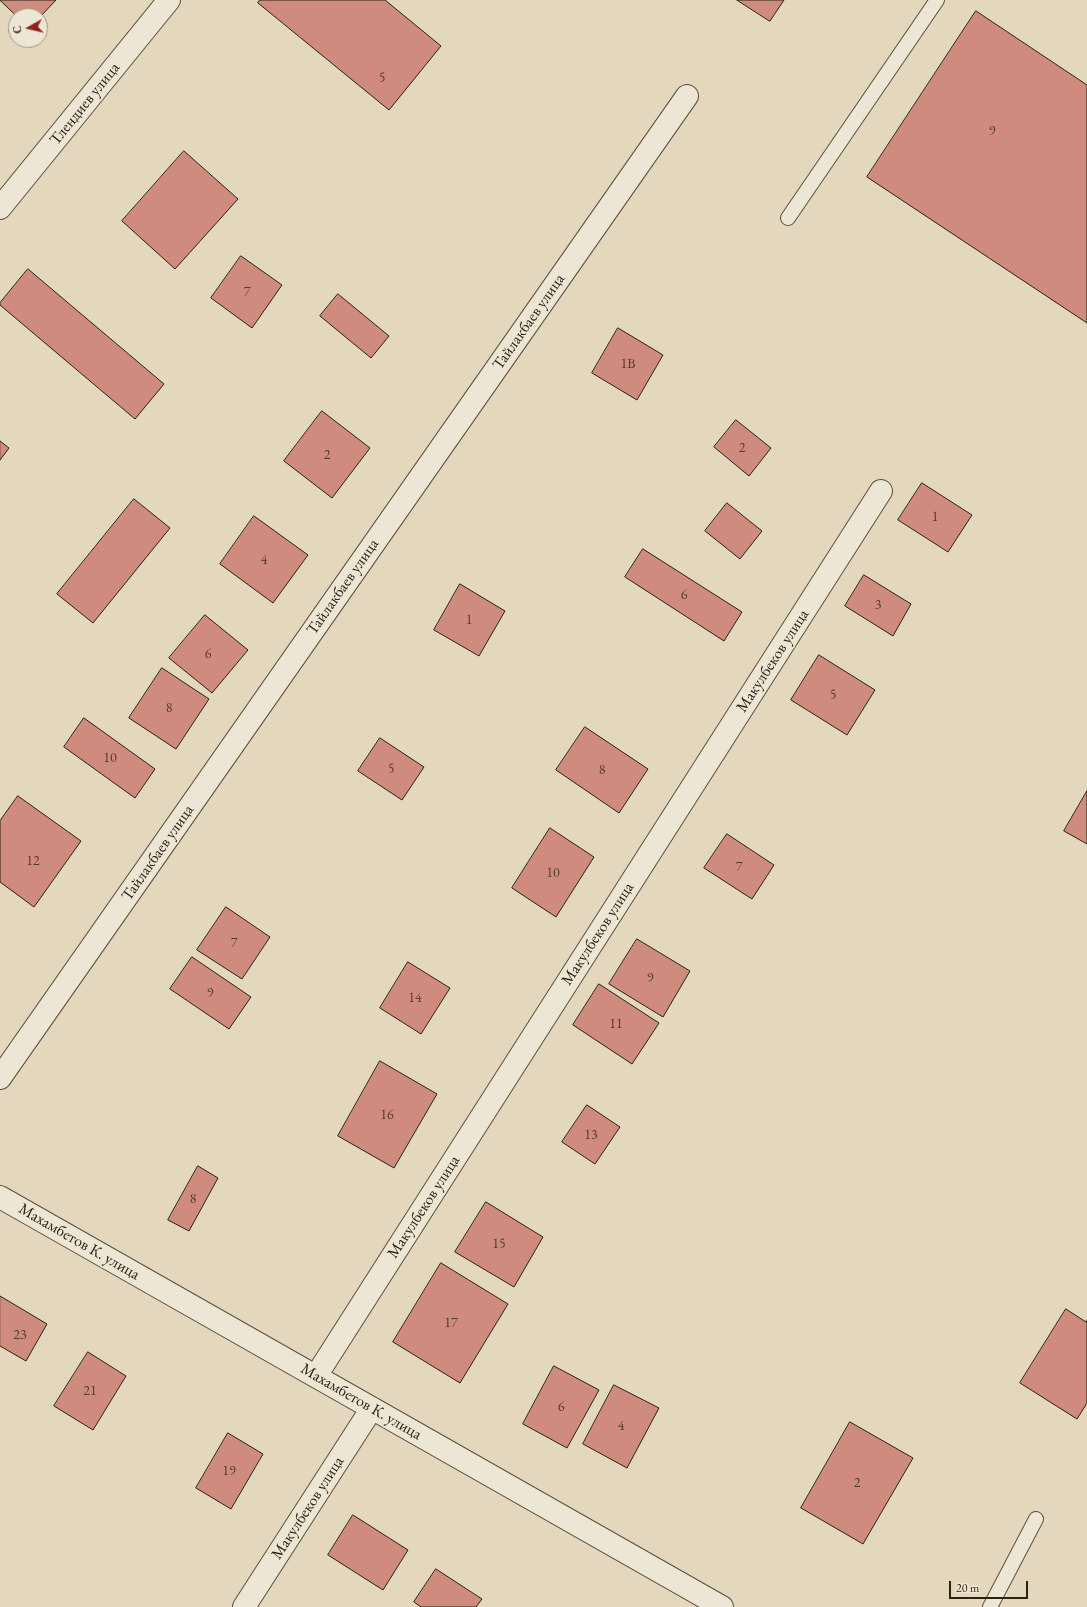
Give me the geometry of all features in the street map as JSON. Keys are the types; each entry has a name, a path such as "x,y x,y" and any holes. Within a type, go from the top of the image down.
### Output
{"street":[{"name":"Тлендиев улица","path":"0,208 170,0"},
{"name":"Тайлакбаев улица","path":"0,1078 686,96"},
{"name":"Макулбеков улица","path":"316,1376 881,492"},
{"name":"Махамбетов К. улица","path":"0,1198 722,1607"},
{"name":"Макулбеков улица","path":"244,1607 372,1408"}],"lane":[{"path":"788,218 937,0"},
{"path":"990,1607 1036,1519"}],"building":[{"path":"0,0 56,0 48,8 8,8"},
{"path":"260,0 385,0 441,46 389,110 258,3"},
{"path":"737,0 784,0 770,21"},
{"path":"976,11 1087,85 1087,323 867,177"},
{"path":"184,151 238,199 175,269 122,221"},
{"path":"241,256 282,285 252,328 211,298"},
{"path":"28,269 164,384 135,419 0,305 0,303"},
{"path":"338,294 389,336 371,358 320,316"},
{"path":"618,328 663,355 637,400 592,373"},
{"path":"322,411 370,448 332,498 284,461"},
{"path":"736,420 771,448 749,476 714,447"},
{"path":"0,441 9,448 0,460"},
{"path":"922,483 972,515 948,552 898,520"},
{"path":"134,499 170,528 93,623 57,594"},
{"path":"727,503 762,531 740,559 705,531"},
{"path":"254,516 308,555 273,603 220,564"},
{"path":"643,549 742,612 724,641 625,577"},
{"path":"864,575 911,604 893,636 845,606"},
{"path":"460,584 505,611 479,656 434,630"},
{"path":"205,615 248,650 212,693 169,658"},
{"path":"819,655 875,690 847,735 791,700"},
{"path":"162,668 209,699 176,749 129,718"},
{"path":"84,718 155,769 135,798 64,747"},
{"path":"585,727 648,769 619,813 556,770"},
{"path":"380,738 424,767 402,800 358,771"},
{"path":"1087,791 1087,844 1064,831"},
{"path":"18,796 81,841 34,907 0,882 0,821"},
{"path":"550,828 594,857 556,917 512,888"},
{"path":"727,834 774,865 752,899 704,868"},
{"path":"226,907 270,937 242,979 197,950"},
{"path":"637,939 690,971 663,1017 609,984"},
{"path":"192,957 251,997 229,1029 170,989"},
{"path":"408,962 450,988 421,1034 380,1008"},
{"path":"599,984 659,1023 632,1064 573,1025"},
{"path":"380,1061 437,1094 394,1168 338,1136"},
{"path":"587,1105 620,1127 595,1164 562,1142"},
{"path":"198,1166 218,1178 189,1231 168,1220"},
{"path":"486,1202 543,1237 514,1287 455,1252"},
{"path":"441,1263 508,1304 460,1383 393,1342"},
{"path":"0,1296 47,1324 26,1361 0,1346"},
{"path":"1066,1309 1086,1322 1087,1320 1087,1403 1077,1419 1020,1383"},
{"path":"88,1352 126,1376 93,1430 54,1406"},
{"path":"554,1366 599,1390 567,1448 523,1424"},
{"path":"614,1385 659,1408 627,1468 583,1444"},
{"path":"850,1422 913,1458 863,1544 801,1508"},
{"path":"228,1433 263,1454 231,1509 196,1488"},
{"path":"353,1515 408,1550 383,1590 328,1555"},
{"path":"436,1569 482,1599 476,1607 421,1607 414,1602"}]}
